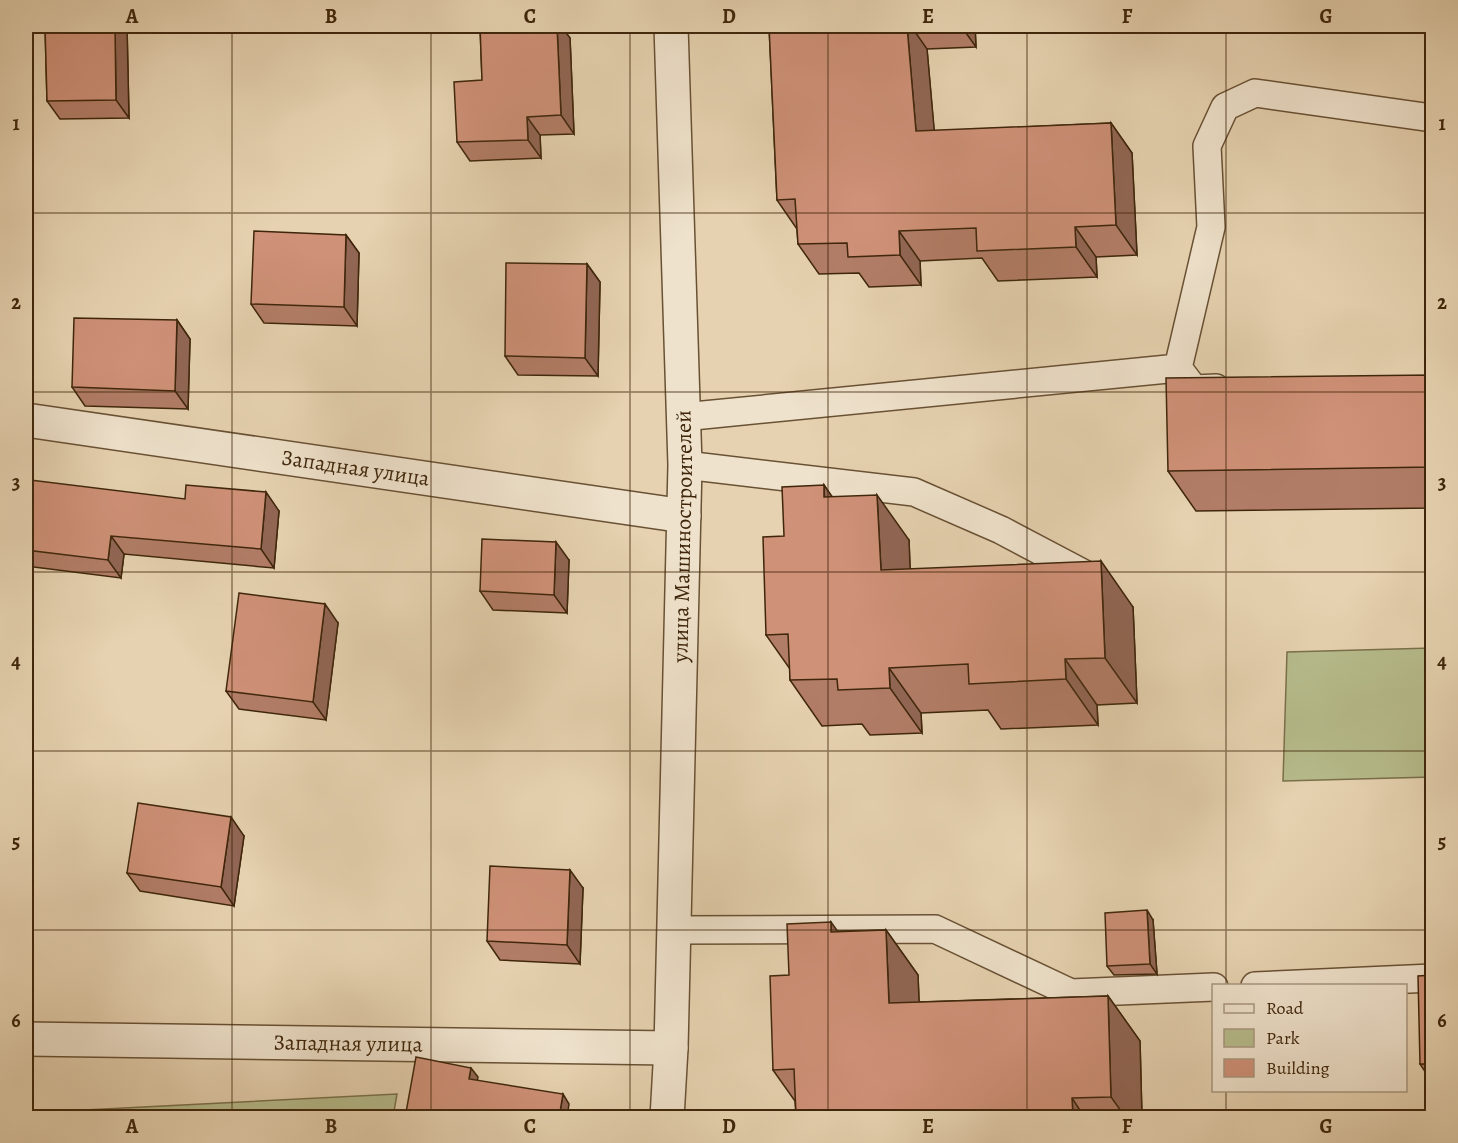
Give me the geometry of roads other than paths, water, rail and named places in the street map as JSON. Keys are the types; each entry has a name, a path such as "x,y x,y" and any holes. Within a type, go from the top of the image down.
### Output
{"street":[{"name":"улица Машиностроителей","path":"671,26 685,465"},
{"name":"Западная улица","path":"26,420 684,516"},
{"name":"улица Машиностроителей","path":"667,1118 671,1048 684,516"},
{"name":"Западная улица","path":"26,1039 671,1048"}],"lane":[{"path":"1178,368 1211,227 1207,146 1225,107 1255,93 1432,118"},
{"path":"683,417 1178,368"},
{"path":"1178,368 1194,389 1242,387"},
{"path":"684,516 685,465 914,492 1001,530 1090,577"},
{"path":"673,930 935,929 1071,993 1212,987"},
{"path":"1299,984 1432,978"}]}
